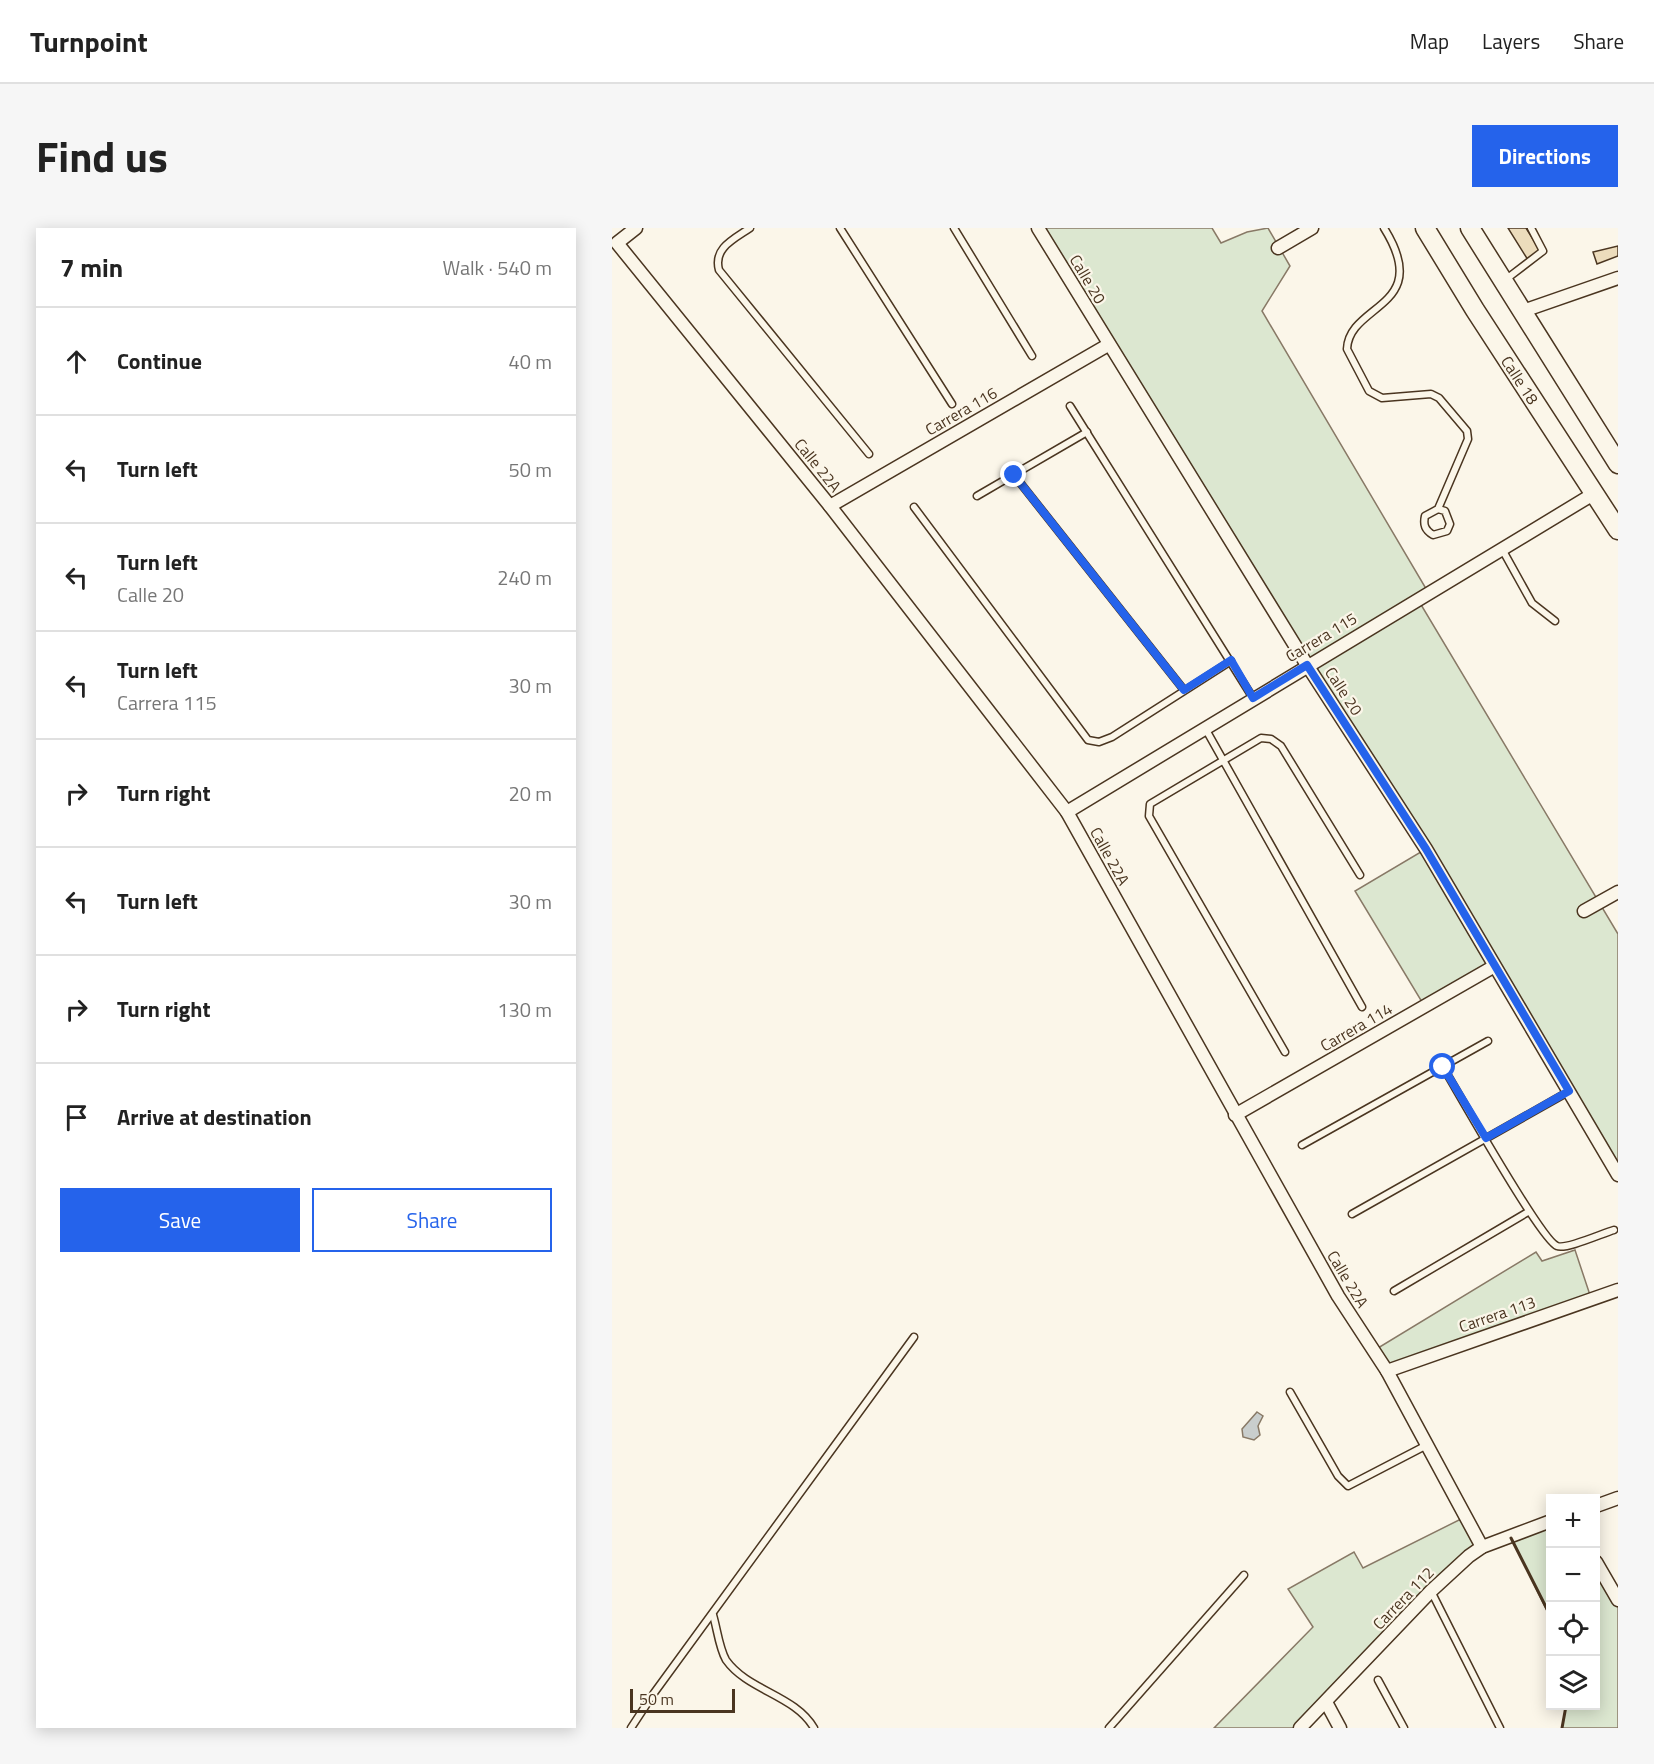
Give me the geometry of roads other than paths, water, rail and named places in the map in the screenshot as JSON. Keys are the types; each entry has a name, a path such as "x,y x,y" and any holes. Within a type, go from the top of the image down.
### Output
{"main road":[{"name":"Calle 18","path":"1425,228 1474,310 1618,530"},
{"path":"1470,228 1618,464"}],"street":[{"name":"Calle 22A","path":"636,228 617,243 830,506 1067,812 1338,1296 1387,1371 1482,1547"},
{"name":"Calle 20","path":"1038,228 1307,665 1426,849 1493,967 1618,1175"},
{"path":"1278,248 1312,228"},
{"path":"1523,311 1618,278"},
{"name":"Carrera 116","path":"830,506 1108,345"},
{"name":"Carrera 115","path":"1067,812 1595,493"},
{"path":"1584,912 1618,892"},
{"name":"Carrera 114","path":"1235,1115 1493,967"},
{"name":"Carrera 113","path":"1387,1371 1618,1290"},
{"path":"1600,1505 1618,1498"},
{"name":"Carrera 112","path":"1300,1728 1431,1591 1482,1547 1546,1523"},
{"path":"1600,1569 1618,1600"},
{"path":"1326,1702 1340,1728"}],"lane":[{"path":"750,228 718,254 719,270 869,454"},
{"path":"840,228 952,404"},
{"path":"954,228 1032,356"},
{"path":"1384,228 1400,266 1398,282 1391,295 1351,334 1347,349 1369,391 1382,398 1431,394 1439,398 1464,424 1468,439 1438,509 1425,516 1424,524 1427,531 1433,535 1440,535 1447,531 1450,524 1445,511 1438,509"},
{"path":"1504,281 1543,251 1531,228"},
{"path":"1070,406 1253,698"},
{"path":"977,496 1087,432"},
{"path":"1014,475 1184,690"},
{"path":"914,507 1088,740 1099,742 1112,737 1231,660"},
{"path":"1502,549 1532,603 1555,621"},
{"path":"1205,728 1362,1007"},
{"path":"1285,1052 1149,816 1148,810 1152,801 1261,738 1271,739 1281,746 1360,875"},
{"path":"1302,1145 1488,1041"},
{"path":"1443,1067 1528,1212 1557,1246 1563,1247 1614,1230"},
{"path":"1352,1214 1569,1091"},
{"path":"1394,1291 1528,1212"},
{"path":"631,1728 654,1693 914,1337"},
{"path":"1290,1392 1338,1476 1348,1486 1427,1445"},
{"path":"1109,1728 1244,1575"},
{"path":"1431,1591 1500,1728"},
{"path":"713,1615 726,1659 744,1677 807,1716 813,1728"},
{"path":"1378,1680 1404,1728"}]}
